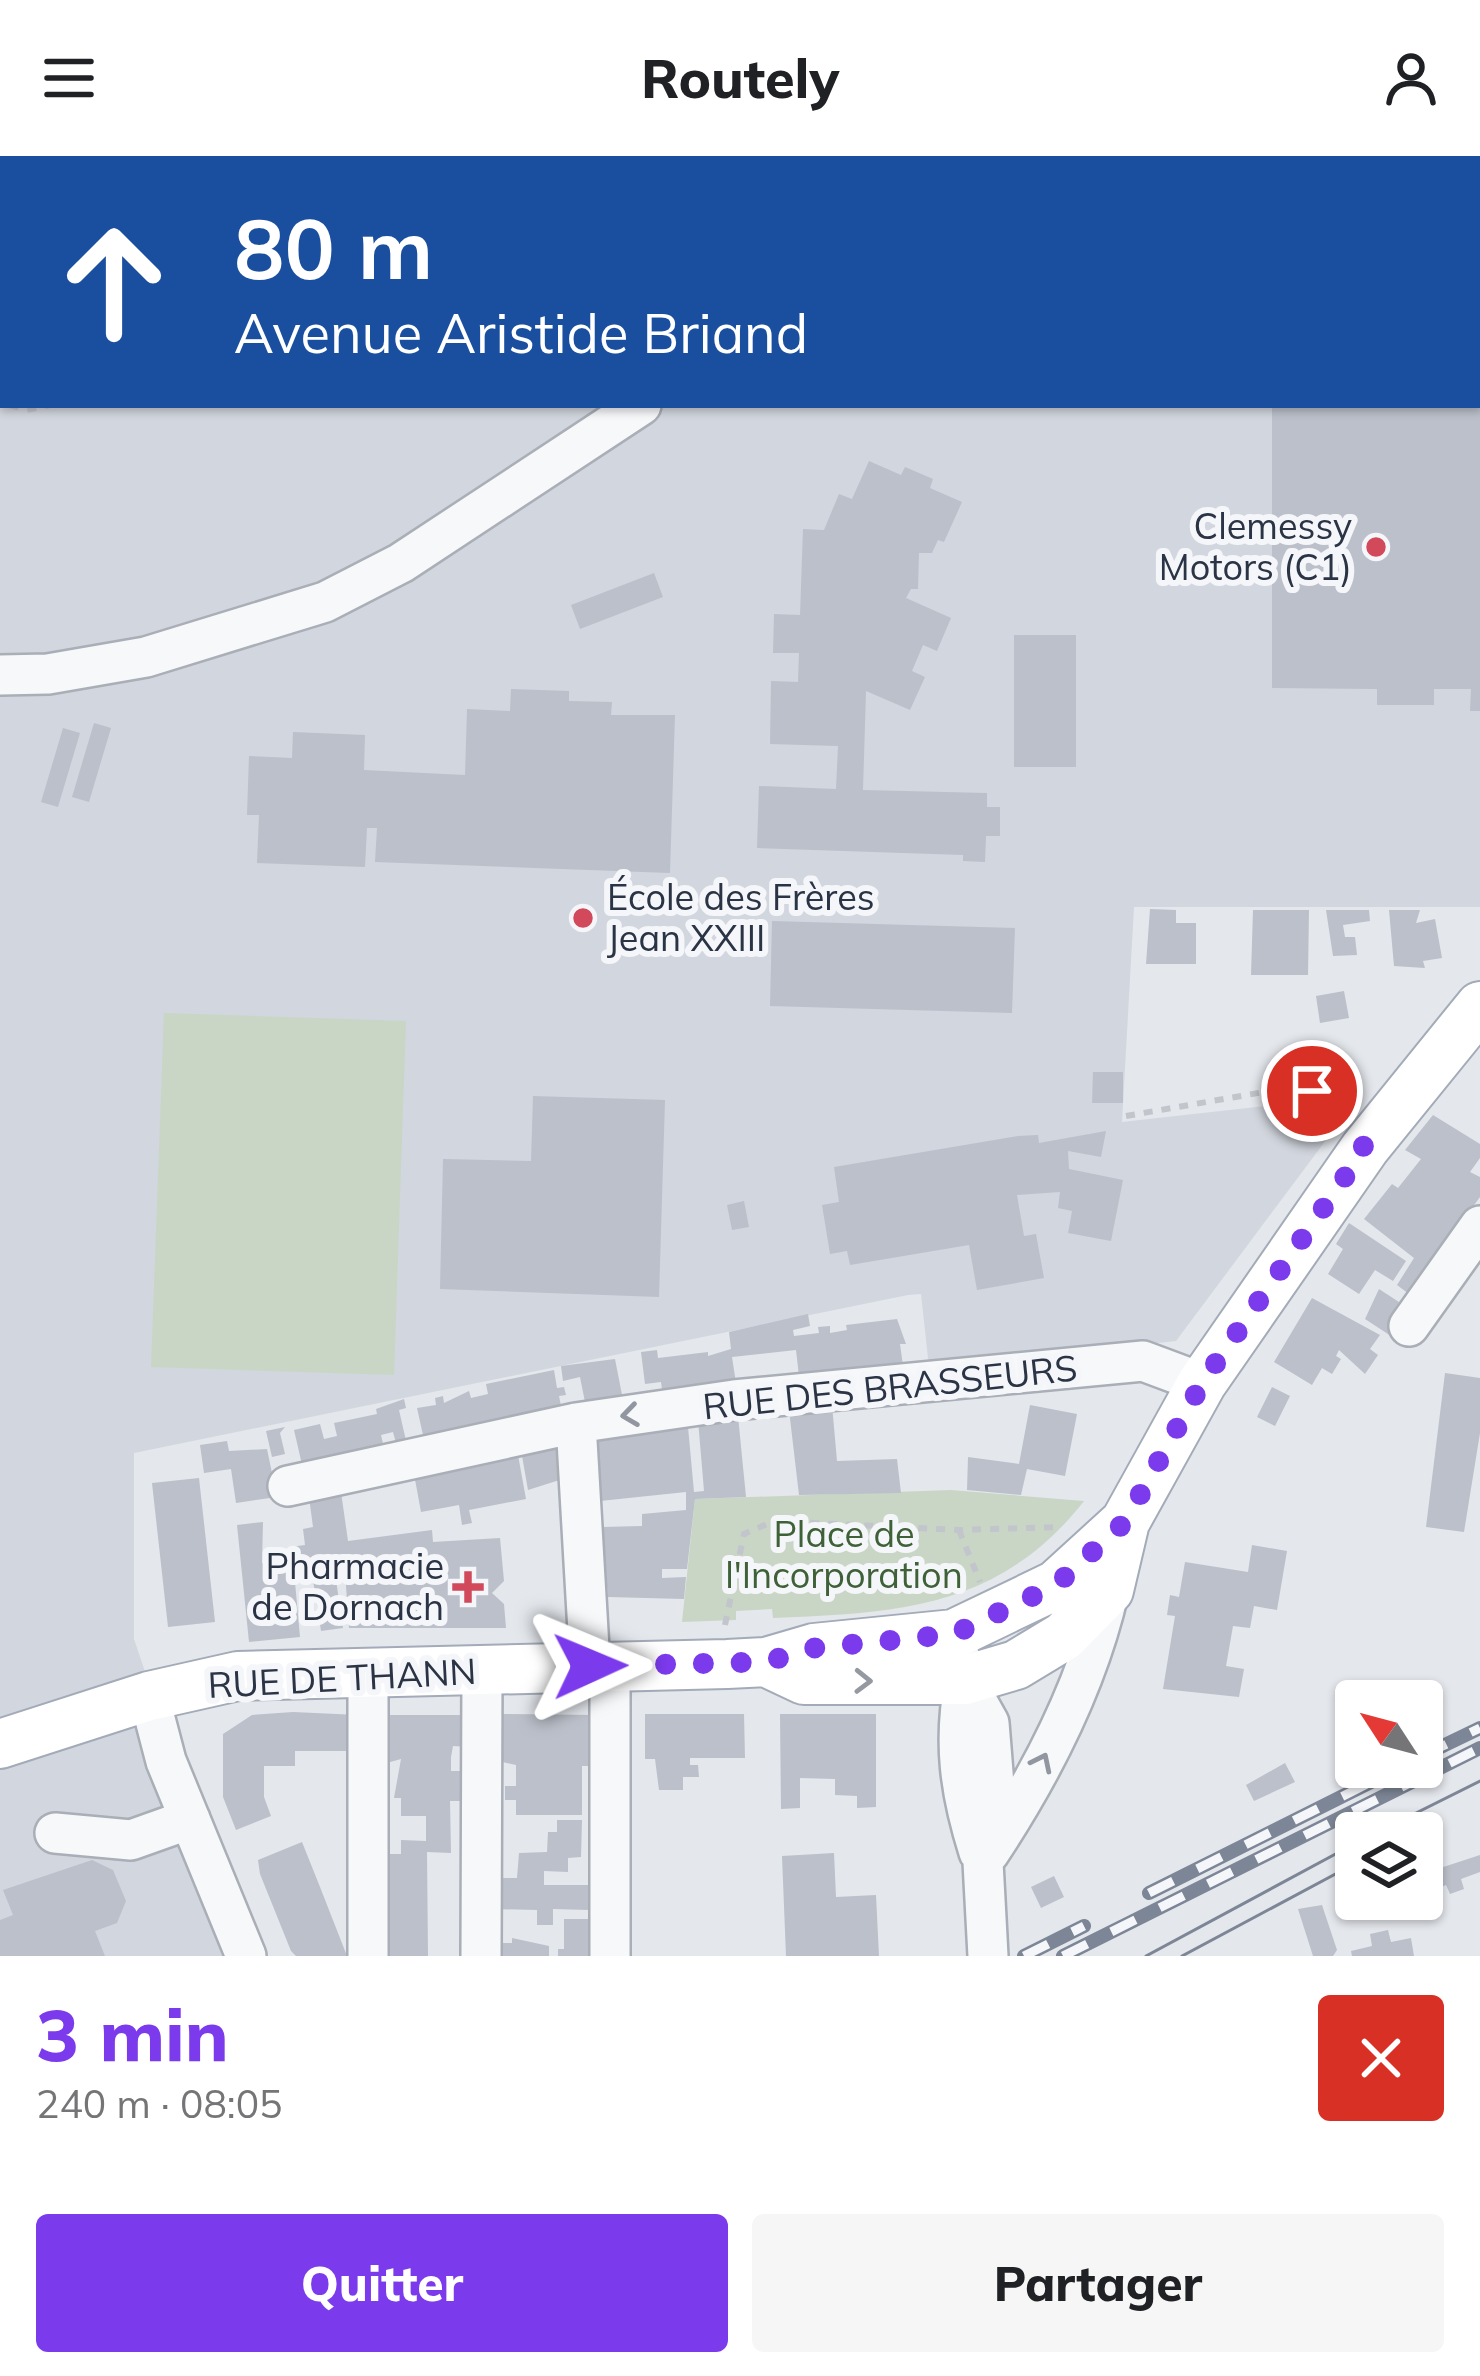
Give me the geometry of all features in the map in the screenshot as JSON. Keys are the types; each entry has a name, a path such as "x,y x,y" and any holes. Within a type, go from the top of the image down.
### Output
{"main road":[{"path":"971,1644 1016,1665 1064,1636 1109,1590 1125,1522 1202,1383 1365,1148 1470,1036"},
{"path":"971,1644 1056,1585 1125,1522"},
{"name":"RUE DE THANN","path":"0,1744 148,1696 238,1676 746,1663 814,1648 971,1644"}],"street":[{"path":"0,675 48,674 146,656 325,602 401,563 636,408"},
{"path":"1409,1326 1480,1226"},
{"name":"RUE DES BRASSEURS","path":"288,1486 576,1423 734,1400 1143,1361 1202,1383"},
{"path":"576,1423 600,1666 610,1956"},
{"path":"983,1862 1018,1809 1095,1653 1109,1590"},
{"path":"971,1644 989,1723 994,1785 983,1862 988,1956"},
{"path":"482,1671 482,1956"},
{"path":"368,1675 368,1956"},
{"path":"148,1696 190,1819 246,1956"},
{"path":"55,1833 131,1840 190,1819"}],"path":[{"path":"1126,1116 1287,1088 1312,1091 1365,1148"},
{"path":"746,1663 725,1620 744,1534 775,1521 959,1530 1062,1527"},
{"path":"959,1530 971,1644"}],"shaded area":[{"name":"École des Frères Jean XXIII","path":"0,408 1480,408 1480,907 1134,907 1122,1122 1302,1102 1329,1136 1176,1341 929,1367 921,1294 908,1295 134,1453 134,1639 241,1956 0,1956"}],"green space":[{"path":"164,1013 406,1021 394,1375 151,1367"},
{"name":"Place de l'Incorporation","path":"951,1490 1084,1501 1052,1537 1018,1564 944,1598 863,1613 773,1618 772,1609 736,1611 736,1620 682,1622 695,1499"}],"building":[{"name":"Clemessy Motors (C1)","path":"1272,408 1480,408 1480,711 1470,711 1471,689 1434,689 1434,705 1377,705 1377,689 1272,688"},
{"path":"869,461 901,475 905,467 933,479 930,488 962,502 944,542 938,540 932,553 919,553 918,589 911,589 906,598 951,618 937,651 923,645 912,671 925,677 910,710 866,691 863,790 987,793 987,807 1000,807 1000,836 986,836 985,862 963,861 963,855 757,848 759,786 836,789 838,746 770,744 771,681 798,682 799,653 773,653 774,614 800,615 803,529 824,530 839,494 852,499"},
{"path":"654,573 663,597 580,629 571,605"},
{"path":"1014,635 1076,635 1076,767 1014,767"},
{"path":"511,689 569,691 569,701 612,702 611,715 675,715 670,873 375,862 377,828 367,828 365,867 257,863 259,815 247,815 249,756 292,758 293,732 365,735 364,770 465,775 467,709 510,711"},
{"path":"94,723 111,728 89,802 72,797"},
{"path":"63,728 80,733 58,807 41,802"},
{"path":"1150,909 1176,910 1176,923 1196,923 1196,964 1146,964"},
{"path":"1253,910 1309,910 1308,975 1251,975"},
{"path":"1326,910 1369,910 1370,921 1343,925 1345,937 1355,937 1357,955 1333,956"},
{"path":"1389,910 1420,910 1416,923 1435,919 1442,958 1423,961 1425,968 1394,966"},
{"path":"772,921 1015,928 1012,1013 770,1006"},
{"path":"1344,991 1349,1018 1320,1023 1316,996"},
{"path":"1093,1072 1123,1072 1123,1103 1092,1103"},
{"path":"533,1096 665,1100 659,1297 440,1289 443,1159 531,1161"},
{"path":"1433,1115 1480,1144 1480,1158 1470,1172 1480,1177 1480,1197 1409,1294 1397,1285 1414,1258 1364,1219 1392,1184 1398,1188 1421,1159 1405,1150"},
{"path":"1106,1131 1101,1157 1068,1151 1069,1169 1123,1180 1111,1241 1068,1233 1072,1211 1058,1208 1060,1192 1017,1195 1024,1236 1036,1234 1044,1278 977,1290 969,1245 850,1265 847,1251 830,1254 822,1205 839,1202 834,1167 1018,1136 1038,1135 1039,1143"},
{"path":"744,1201 749,1227 732,1230 727,1205"},
{"path":"1349,1223 1406,1261 1393,1281 1375,1270 1359,1294 1328,1274 1343,1249 1336,1244"},
{"path":"1379,1289 1399,1302 1391,1315 1400,1321 1391,1336 1365,1319"},
{"path":"1312,1298 1380,1335 1370,1349 1378,1355 1365,1374 1339,1350 1336,1356 1341,1359 1332,1374 1322,1368 1312,1385 1274,1362"},
{"path":"808,1314 810,1326 793,1330 794,1336 819,1333 818,1327 830,1326 830,1333 847,1330 846,1325 897,1319 906,1344 900,1344 904,1373 800,1385 796,1350 732,1357 736,1383 663,1397 661,1382 645,1384 641,1352 657,1350 658,1358 708,1352 708,1356 731,1349 729,1332"},
{"path":"615,1359 624,1405 587,1412 580,1377 563,1381 561,1366"},
{"path":"554,1370 557,1388 564,1387 566,1395 559,1396 563,1416 425,1444 417,1408 436,1405 435,1398 443,1396 444,1403 469,1391 471,1398 488,1394 486,1384"},
{"path":"1445,1373 1480,1378 1480,1433 1464,1532 1426,1527"},
{"path":"1272,1387 1290,1396 1275,1426 1257,1417"},
{"path":"404,1399 406,1408 399,1410 407,1445 397,1447 393,1432 381,1435 385,1452 303,1469 294,1430 320,1424 324,1439 337,1436 334,1423 377,1414 376,1409"},
{"path":"832,1405 837,1461 897,1459 901,1493 799,1495 789,1410"},
{"path":"1030,1405 1077,1414 1065,1476 1027,1469 1021,1495 967,1490 968,1457 1019,1464"},
{"path":"738,1416 746,1497 695,1499 687,1569 662,1569 662,1578 686,1577 684,1599 608,1597 602,1527 642,1526 642,1514 686,1510 686,1492 600,1501 594,1436 688,1427 694,1492 704,1491 698,1420"},
{"path":"285,1427 280,1433 285,1454 272,1457 266,1431"},
{"path":"227,1441 229,1451 267,1449 277,1497 236,1503 231,1469 204,1473 200,1445"},
{"path":"564,1443 569,1477 528,1490 521,1450"},
{"path":"518,1455 526,1499 469,1510 472,1523 462,1525 459,1505 421,1512 414,1474"},
{"path":"199,1478 215,1622 168,1627 152,1483"},
{"path":"341,1492 348,1541 432,1530 433,1542 500,1538 504,1581 492,1593 504,1604 506,1628 349,1628 344,1558 333,1559 343,1628 321,1631 313,1580 295,1582 300,1637 249,1642 237,1525 263,1522 262,1563 291,1560 290,1547 305,1545 303,1529 313,1527 309,1497"},
{"path":"1252,1545 1287,1551 1277,1610 1254,1606 1250,1628 1233,1626 1226,1666 1244,1669 1239,1697 1163,1689 1175,1616 1167,1615 1170,1595 1179,1597 1185,1562 1248,1572"},
{"path":"501,1714 597,1715 593,1766 582,1766 582,1815 516,1815 516,1800 505,1800 505,1786 516,1786 516,1765 494,1760"},
{"path":"645,1714 744,1714 745,1758 690,1758 690,1765 698,1765 699,1777 683,1777 683,1790 659,1790 655,1759 645,1759"},
{"path":"780,1714 876,1714 876,1807 857,1808 857,1796 835,1795 835,1779 800,1778 800,1808 781,1809"},
{"path":"252,1715 358,1715 358,1751 295,1751 295,1766 264,1766 264,1797 271,1816 236,1830 223,1797 223,1734"},
{"path":"377,1715 470,1715 470,1747 453,1746 451,1757 451,1771 470,1771 469,1801 450,1801 451,1853 427,1852 428,1956 378,1956 377,1854 401,1854 401,1840 426,1841 426,1816 401,1816 401,1798 394,1798 401,1759 376,1766"},
{"path":"1285,1763 1295,1782 1254,1801 1246,1785"},
{"path":"557,1820 582,1820 581,1857 568,1858 568,1872 544,1871 544,1885 590,1885 590,1910 553,1909 553,1925 537,1925 537,1910 493,1909 493,1878 517,1878 519,1853 547,1852 548,1832 557,1832"},
{"path":"302,1842 347,1956 296,1956 260,1874 258,1860"},
{"path":"834,1853 836,1897 876,1895 879,1956 786,1956 782,1856"},
{"path":"1480,1855 1480,1872 1461,1879 1464,1889 1450,1894 1443,1886 1443,1867"},
{"path":"92,1860 113,1870 126,1901 117,1923 95,1931 105,1956 0,1956 0,1920 13,1915 3,1890"},
{"path":"1054,1876 1064,1897 1041,1908 1031,1887"},
{"path":"1322,1905 1337,1950 1333,1956 1313,1956 1298,1909"},
{"path":"564,1919 603,1919 602,1956 558,1956 558,1949 564,1949"},
{"path":"1388,1930 1391,1942 1411,1938 1414,1956 1352,1956 1351,1951 1372,1946 1370,1934"},
{"path":"512,1938 549,1946 549,1956 492,1956 492,1943 512,1943"}],"tram line":[{"path":"1418,1812 1480,1781"},
{"path":"1146,1956 1335,1854"},
{"path":"1182,1956 1335,1874"}],"railway":[{"path":"1443,1746 1480,1728"},
{"path":"1063,1956 1480,1748"},
{"path":"1149,1893 1359,1788"},
{"path":"1024,1956 1084,1926"}],"place":[{"name":"Clemessy Motors (C1)","path":"1376,547"},
{"name":"École des Frères Jean XXIII","path":"583,918"},
{"name":"Pharmacie de Dornach","path":"468,1587"}],"route":[{"path":"590,1666 766,1662 814,1648 954,1634 1056,1585 1125,1522 1202,1383 1365,1148 1347,1134 1312,1091"}]}
